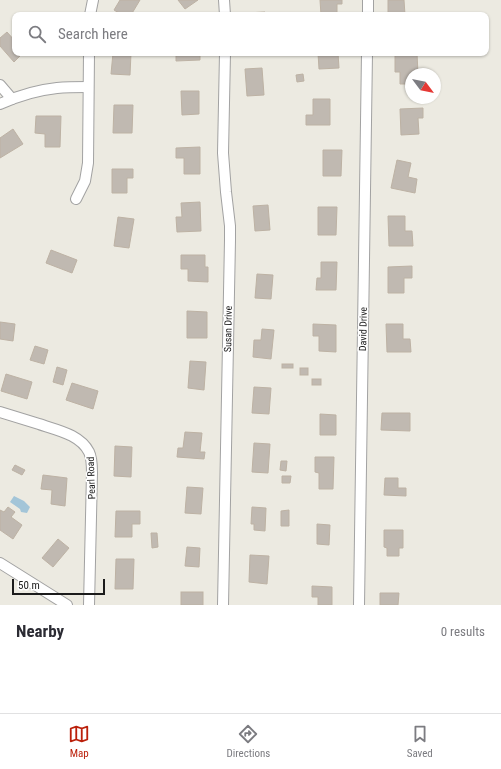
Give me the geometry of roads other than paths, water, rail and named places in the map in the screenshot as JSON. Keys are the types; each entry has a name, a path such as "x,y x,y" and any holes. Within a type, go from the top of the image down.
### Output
{"street":[{"path":"91,12 93,0"},
{"path":"224,0 225,12"},
{"path":"368,0 368,12"},
{"path":"76,199 85,181 88,163 89,56"},
{"name":"Susan Drive","path":"223,605 230,240 223,153 225,56"},
{"name":"David Drive","path":"359,605 367,56"},
{"path":"0,86 12,99"},
{"path":"0,104 38,91 88,87"},
{"name":"Pearl Road","path":"0,412 69,434 81,442 90,453 92,462 90,605"},
{"path":"0,563 68,605"}],"water":[{"path":"14,496 24,501 30,507 27,513 21,512 20,509 10,502"}]}
